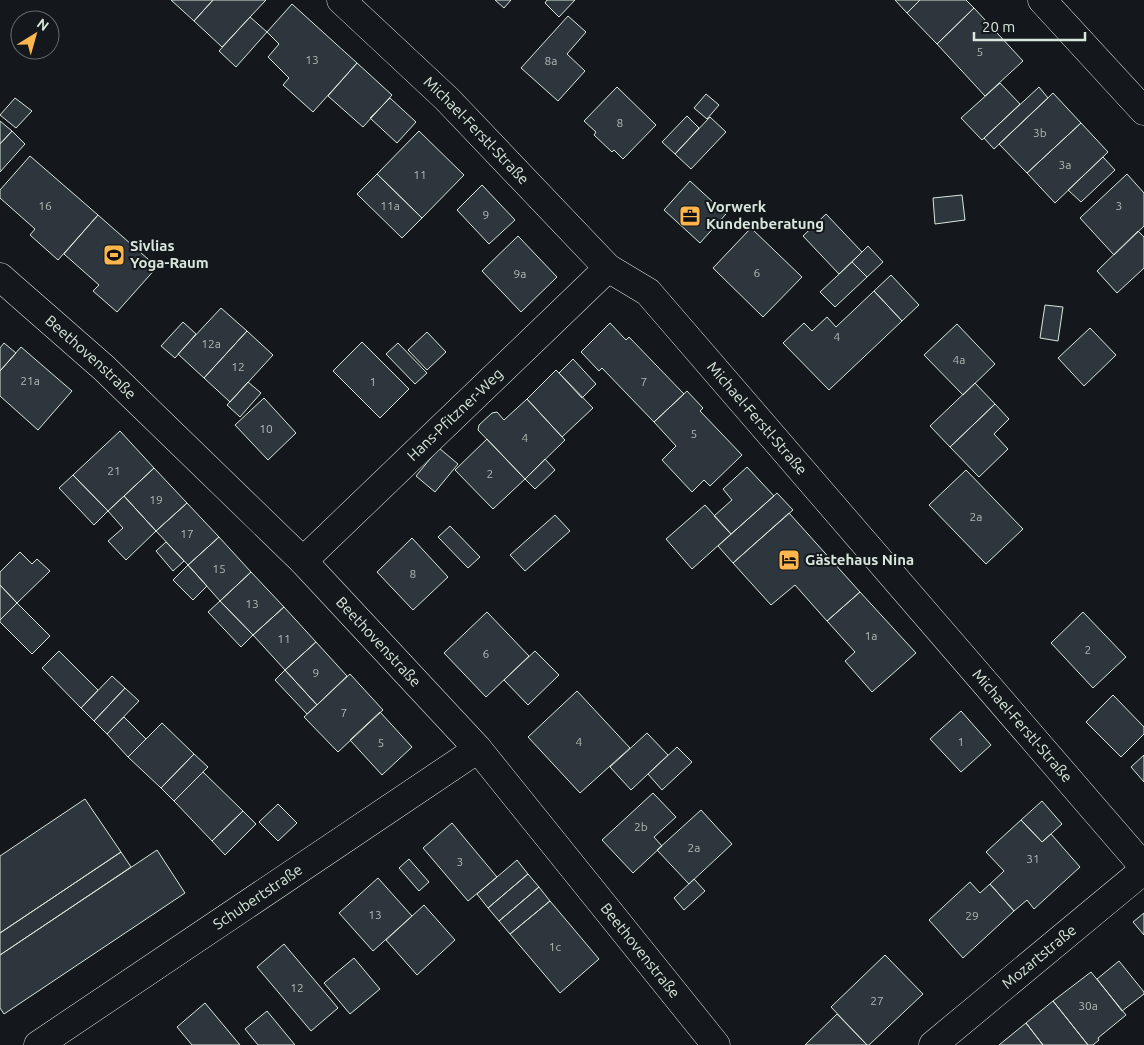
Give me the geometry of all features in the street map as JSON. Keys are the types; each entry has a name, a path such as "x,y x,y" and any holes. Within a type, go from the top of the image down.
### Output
{"street":[{"name":"Michael-Ferstl-Straße","path":"341,0 447,99 608,268 648,292 1144,868"},
{"path":"1042,0 1144,111"},
{"name":"Hans-Pfitzner-Weg","path":"303,561 608,268"},
{"name":"Beethovenstraße","path":"0,277 104,368 303,561 478,749 716,1045"},
{"name":"Schubertstraße","path":"38,1045 478,749"},
{"name":"Mozartstraße","path":"933,1045 1144,868"}],"building":[{"path":"171,0 213,0 194,21"},
{"path":"213,0 266,0 222,47 194,21"},
{"path":"495,0 511,0 504,8"},
{"path":"547,0 575,0 559,17 545,3"},
{"path":"895,0 920,0 907,13"},
{"path":"920,0 966,0 974,8 937,44 907,13"},
{"path":"292,4 357,63 313,112 283,85 289,78 268,57 279,44 267,32"},
{"path":"974,8 1023,61 985,96 937,44"},
{"path":"568,16 586,32 567,54 585,71 558,101 521,68"},
{"path":"250,17 267,32 236,67 219,51"},
{"path":"357,63 392,95 363,127 328,96"},
{"path":"1000,83 1020,104 982,140 961,118"},
{"path":"617,87 656,125 623,159 614,150 612,152 594,135 596,132 584,121"},
{"path":"1039,87 1048,98 994,149 984,138"},
{"path":"1053,93 1081,123 1027,173 999,144"},
{"path":"706,94 719,105 707,119 694,108"},
{"path":"15,98 32,111 16,128 0,115"},
{"path":"390,98 416,122 397,143 370,118"},
{"path":"687,116 699,128 675,154 662,142"},
{"path":"710,117 726,132 691,169 675,154"},
{"path":"0,121 12,131 0,144"},
{"path":"1081,123 1108,152 1055,203 1027,173"},
{"path":"12,131 25,144 0,172 0,144"},
{"path":"419,131 464,175 422,218 377,174"},
{"path":"30,156 98,215 58,260 30,235 35,229 0,198 0,190"},
{"path":"1103,157 1115,170 1081,202 1068,190"},
{"path":"377,174 422,218 402,238 357,194"},
{"path":"1127,174 1144,193 1144,226 1114,255 1080,218"},
{"path":"690,181 726,214 700,243 664,210"},
{"path":"482,185 515,220 489,244 457,210"},
{"path":"962,195 965,220 935,224 933,198"},
{"path":"826,214 862,252 839,274 803,236"},
{"path":"98,215 157,267 117,312 93,291 99,285 64,254"},
{"path":"751,228 802,277 763,317 713,268"},
{"path":"1138,231 1144,237 1144,268 1117,293 1097,271"},
{"path":"518,236 557,277 521,312 482,271"},
{"path":"868,246 883,262 867,277 852,262"},
{"path":"852,262 867,277 835,307 820,292"},
{"path":"891,275 919,305 902,321 874,291"},
{"path":"874,291 902,321 829,390 783,343 804,323 812,331 827,317 836,327"},
{"path":"1045,305 1063,307 1058,341 1040,338"},
{"path":"221,308 247,331 204,378 178,354"},
{"path":"183,322 196,334 175,358 161,346"},
{"path":"610,323 626,340 629,337 684,394 654,422 602,368 599,371 581,352"},
{"path":"957,324 995,364 963,395 924,355"},
{"path":"1090,328 1116,355 1084,386 1058,358"},
{"path":"247,331 273,355 230,402 204,378"},
{"path":"427,332 446,352 427,370 408,350"},
{"path":"362,342 409,389 380,418 333,371"},
{"path":"4,343 16,353 0,371 0,348"},
{"path":"398,343 427,373 415,384 386,354"},
{"path":"21,347 72,391 38,430 0,396 0,371"},
{"path":"573,359 596,384 582,398 559,373"},
{"path":"556,370 593,408 562,437 527,399"},
{"path":"248,382 261,393 240,417 227,405"},
{"path":"975,383 995,404 950,447 930,426"},
{"path":"687,391 703,408 700,411 742,455 710,486 704,480 692,492 662,460 676,446 654,422"},
{"path":"264,398 296,433 268,460 235,425"},
{"path":"527,399 565,440 525,479 478,430 479,425 492,413 497,412 504,420"},
{"path":"995,404 1009,419 994,434 1008,449 979,477 950,447"},
{"path":"120,431 154,468 108,511 73,475"},
{"path":"487,439 525,479 493,509 455,470"},
{"path":"439,448 458,464 435,492 416,476"},
{"path":"545,459 555,470 535,489 525,479"},
{"path":"747,467 774,496 731,534 714,516 732,500 723,489"},
{"path":"154,468 187,503 156,531 124,496"},
{"path":"966,470 1023,529 986,564 929,505"},
{"path":"73,475 108,511 94,525 59,488"},
{"path":"777,493 793,510 733,563 718,546"},
{"path":"124,496 156,531 126,560 108,541 123,528 108,511"},
{"path":"187,503 219,537 188,565 156,531"},
{"path":"705,505 731,534 692,569 666,539"},
{"path":"789,513 860,592 827,621 795,585 771,605 733,563"},
{"path":"555,515 570,531 525,571 510,555"},
{"path":"450,526 480,557 468,568 438,537"},
{"path":"219,537 251,572 220,601 188,565"},
{"path":"412,538 448,577 413,610 377,572"},
{"path":"166,542 184,561 173,571 156,551"},
{"path":"20,552 32,564 37,559 50,571 17,603 0,585 0,572"},
{"path":"188,565 207,586 193,600 173,580"},
{"path":"251,572 284,607 253,635 220,601"},
{"path":"0,585 17,603 0,620"},
{"path":"860,592 916,653 872,692 845,661 855,652 827,621"},
{"path":"220,601 253,635 241,647 208,612"},
{"path":"17,603 50,636 32,654 0,622"},
{"path":"284,607 316,642 285,670 253,635"},
{"path":"487,612 529,656 486,697 444,653"},
{"path":"1083,612 1126,657 1093,688 1051,643"},
{"path":"316,642 347,676 317,705 285,670"},
{"path":"59,651 98,690 81,708 42,668"},
{"path":"535,651 559,675 528,705 504,680"},
{"path":"285,670 317,705 307,714 275,680"},
{"path":"350,674 383,710 338,752 304,717"},
{"path":"112,676 125,688 94,721 81,708"},
{"path":"125,688 139,701 107,734 94,721"},
{"path":"577,691 630,748 580,793 528,737"},
{"path":"1113,695 1144,727 1144,734 1121,757 1086,722"},
{"path":"961,711 991,745 961,772 930,739"},
{"path":"380,712 412,747 382,775 350,740"},
{"path":"124,717 146,739 128,757 107,734"},
{"path":"162,723 194,754 161,788 128,757"},
{"path":"647,733 668,755 631,790 610,767"},
{"path":"677,747 692,762 662,790 648,774"},
{"path":"194,754 208,767 174,801 161,788"},
{"path":"1144,755 1144,782 1131,767"},
{"path":"203,772 243,811 212,841 174,801"},
{"path":"653,793 676,817 654,837 662,846 633,873 602,840"},
{"path":"85,799 121,852 0,933 0,856"},
{"path":"1042,801 1062,824 1042,842 1021,820"},
{"path":"278,804 297,823 278,841 259,822"},
{"path":"701,810 732,844 689,884 657,850"},
{"path":"243,811 256,824 225,855 212,841"},
{"path":"1021,820 1042,842 1051,834 1080,867 1034,909 1027,900 1014,911 990,884 1004,871 986,852"},
{"path":"452,823 497,877 468,901 423,848"},
{"path":"157,850 185,893 4,1014 0,1008 0,955"},
{"path":"121,852 131,867 0,955 0,933"},
{"path":"409,859 429,882 419,891 399,868"},
{"path":"517,860 528,874 488,908 477,894"},
{"path":"528,874 539,887 499,921 488,908"},
{"path":"378,878 412,916 373,951 339,913"},
{"path":"694,879 705,891 684,910 674,898"},
{"path":"970,882 980,893 990,884 1014,911 963,958 929,920"},
{"path":"539,887 550,901 510,934 499,921"},
{"path":"550,901 599,959 560,993 510,934"},
{"path":"424,905 455,940 417,975 386,940"},
{"path":"1144,913 1144,935 1133,922"},
{"path":"284,944 338,1008 311,1031 257,967"},
{"path":"885,955 923,994 867,1045 831,1007"},
{"path":"354,958 380,989 350,1014 324,983"},
{"path":"1119,961 1144,992 1144,994 1122,1011 1097,979"},
{"path":"1091,972 1126,1015 1098,1038 1099,1040 1093,1045 1088,1045 1053,1001"},
{"path":"1053,1001 1088,1045 1043,1045 1026,1023"},
{"path":"205,1003 240,1045 192,1045 177,1027"},
{"path":"267,1011 295,1045 258,1045 245,1029"},
{"path":"837,1014 867,1045 805,1045"},
{"path":"1026,1023 1043,1045 999,1045"}],"place":[{"name":"Vorwerk Kundenberatung","path":"690,216"},
{"name":"Sivlias Yoga-Raum","path":"114,255"},
{"name":"Gästehaus Nina","path":"789,560"}]}
